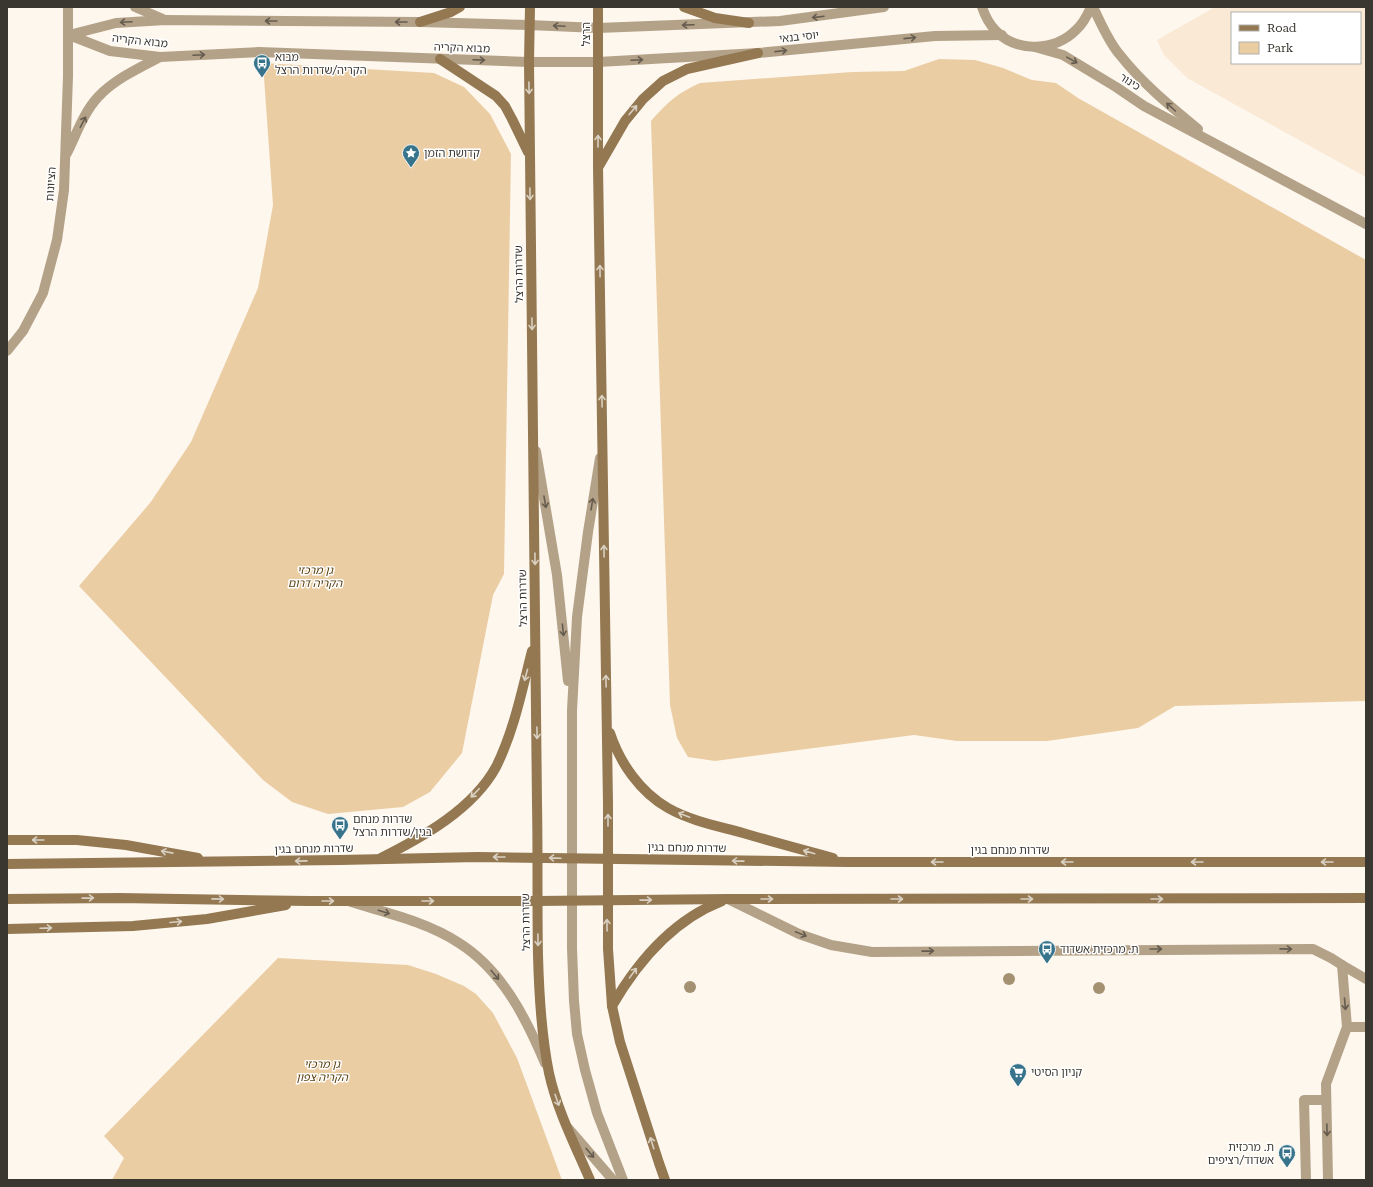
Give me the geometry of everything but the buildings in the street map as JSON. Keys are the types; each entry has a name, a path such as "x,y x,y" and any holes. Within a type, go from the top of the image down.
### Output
{"main road":[{"path":"420,22 451,12 460,7"},
{"name":"שדרות הרצל","path":"530,7 528,62 539,993 549,1073 567,1126 590,1180"},
{"name":"הרצל","path":"598,7 598,62"},
{"path":"684,7 715,18 749,23"},
{"path":"598,167 625,121 643,99 664,81 687,69 758,53"},
{"path":"440,59 496,96 505,106 530,155"},
{"path":"598,62 608,949 612,1006 620,1042 658,1163 665,1180"},
{"path":"378,860 405,846 437,826 462,807 481,787 495,768 505,746 514,718 536,638"},
{"path":"606,720 615,747 624,764 638,783 651,796 667,808 682,815 705,822 847,862"},
{"path":"7,840 77,840 126,844 220,862"},
{"name":"שדרות מנחם בגין","path":"7,864 378,860 478,857 847,862 1366,862"},
{"path":"7,899 119,898 309,901 572,901 728,899 1366,898"},
{"path":"612,1006 622,988 643,960 666,936 694,915 712,905 728,899"},
{"path":"7,929 133,926 200,920 309,901"}],"street":[{"name":"הציונות","path":"7,351 23,332 43,293 57,240 64,190 69,35 68,7"},
{"path":"135,7 165,20"},
{"name":"יוסי בנאי","path":"598,28 780,21 884,7"},
{"path":"982,7 986,17 996,31 1002,35"},
{"path":"1035,47 1049,46 1064,40 1076,31 1086,19 1092,7"},
{"name":"כינור","path":"1092,7 1119,55 1142,80 1171,107 1212,141"},
{"name":"מבוא הקריה","path":"69,35 116,22 165,20 420,22 598,28"},
{"name":"מבוא הקריה","path":"69,35 110,51 160,57 258,52 528,62 598,62"},
{"name":"יוסי בנאי","path":"598,62 758,53 935,36 1002,35"},
{"name":"כינור","path":"1002,35 1021,45 1035,47 1063,55 1144,106 1366,224"},
{"path":"65,157 88,111 98,97 117,81 160,57"},
{"path":"533,436 557,575 572,710"},
{"path":"602,440 577,617 572,710 572,901 574,993 577,1034 585,1070 597,1113 623,1180"},
{"path":"728,899 799,934 831,945 872,952 1313,949 1366,979"},
{"path":"347,901 404,918 439,932 459,943 476,955 504,986 519,1008 534,1036 549,1073"},
{"path":"1328,1180 1326,1084 1347,1027 1342,965"},
{"path":"1347,1027 1366,1027"},
{"path":"1306,1180 1304,1100 1326,1100"},
{"path":"567,1126 613,1180"}],"shaded area":[{"path":"1215,7 1366,7 1366,177 1187,78 1164,55 1157,40"}],"green space":[{"path":"939,59 975,60 1003,68 1032,80 1056,83 1078,98 1366,260 1366,701 1175,706 1138,728 1047,741 957,741 914,735 715,761 688,757 677,738 670,705 651,121 673,99 700,83 852,72 904,71"},
{"name":"גן מרכזי הקריה דרום","path":"263,63 434,73 464,87 490,114 511,154 504,574 493,595 462,753 430,792 403,807 328,814 292,802 263,780 79,586 150,503 191,442 258,288 273,205"},
{"name":"גן מרכזי הקריה צפון","path":"278,958 408,965 436,974 464,986 476,994 493,1013 517,1058 562,1180 112,1180 124,1158 104,1136"}],"place":[{"name":"מבוא הקריה/שדרות הרצל","path":"262,78"},
{"name":"קדושת הזמן","path":"411,168"},
{"name":"שדרות מנחם בגין/שדרות הרצל","path":"340,840"},
{"name":"ת. מרכזית אשדוד","path":"1047,964"},
{"name":"קניון הסיטי","path":"1018,1087"},
{"name":"ת. מרכזית אשדוד/רציפים","path":"1287,1168"}]}
